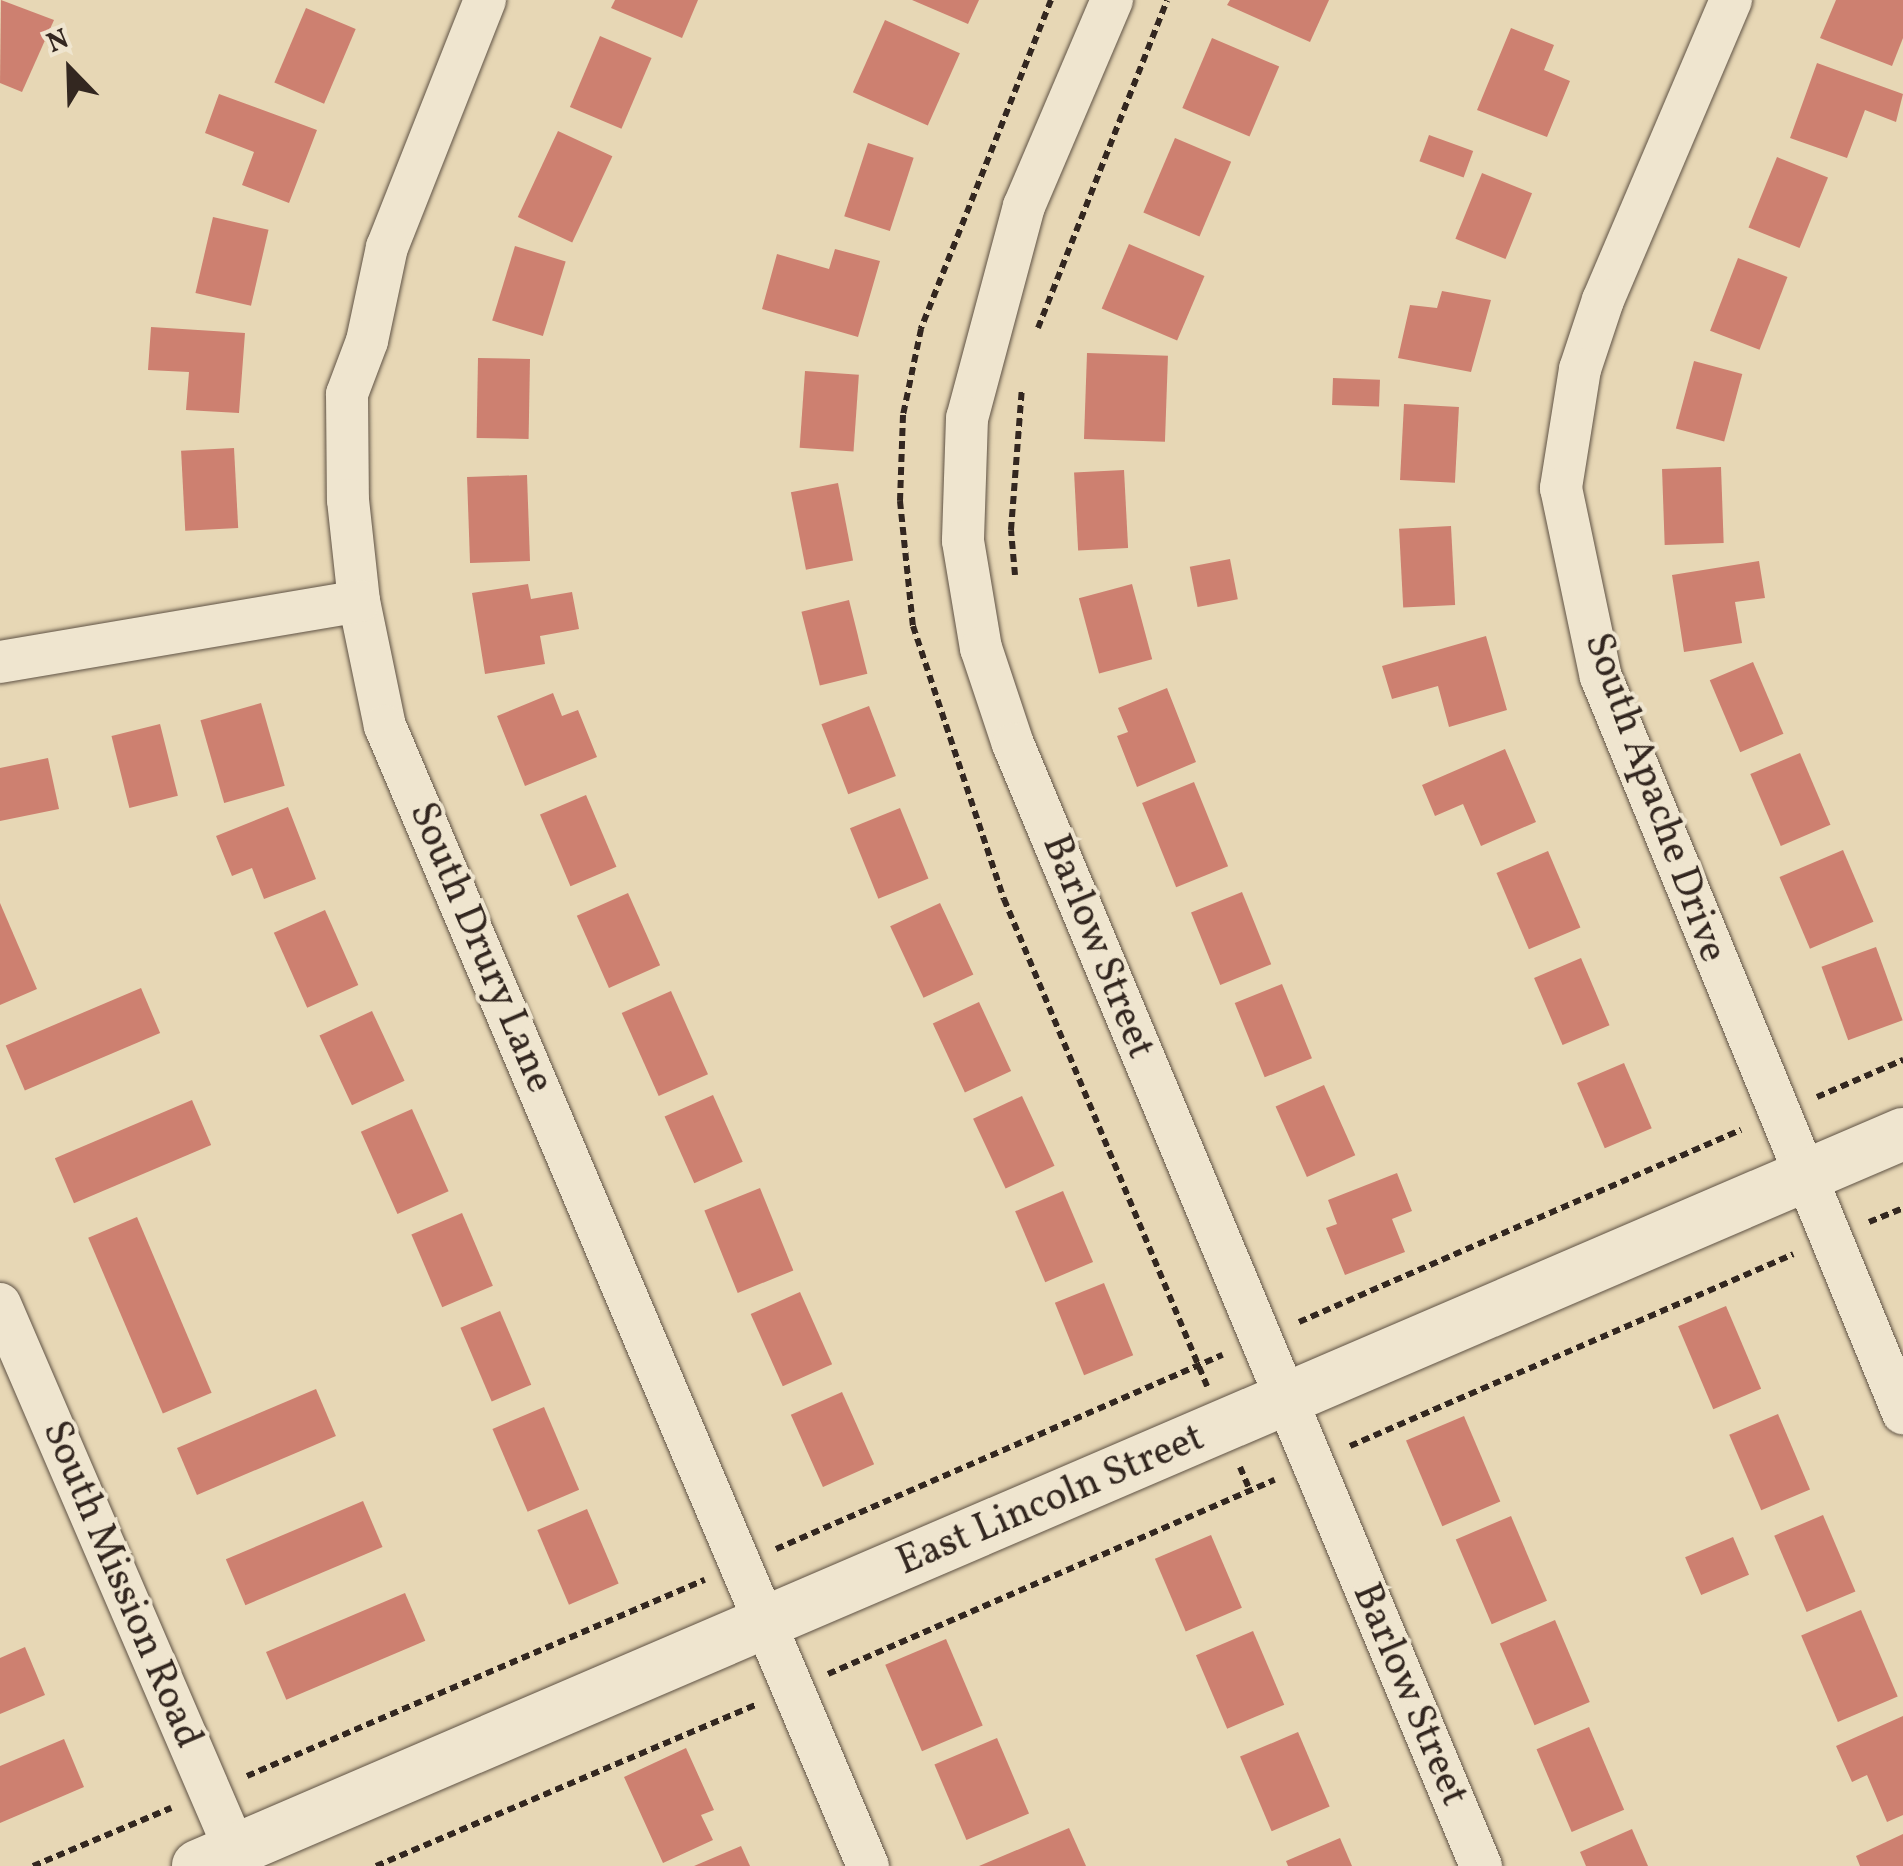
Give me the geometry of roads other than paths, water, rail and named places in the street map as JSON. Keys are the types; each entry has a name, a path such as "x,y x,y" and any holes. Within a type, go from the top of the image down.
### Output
{"street":[{"name":"South Drury Lane","path":"485,0 386,247 367,341 347,394 348,500 360,601 385,726 868,1866"},
{"name":"Barlow Street","path":"1112,0 1024,206 990,320 968,418 964,542 981,648 1012,744 1259,1340 1305,1391 1311,1464 1481,1866"},
{"name":"South Apache Drive","path":"1730,0 1603,300 1580,370 1561,488 1601,677 1903,1412"},
{"path":"0,662 360,601"},
{"name":"East Lincoln Street","path":"225,1861 766,1623 1903,1134"},
{"name":"South Mission Road","path":"0,1304 210,1791 225,1861"}]}
